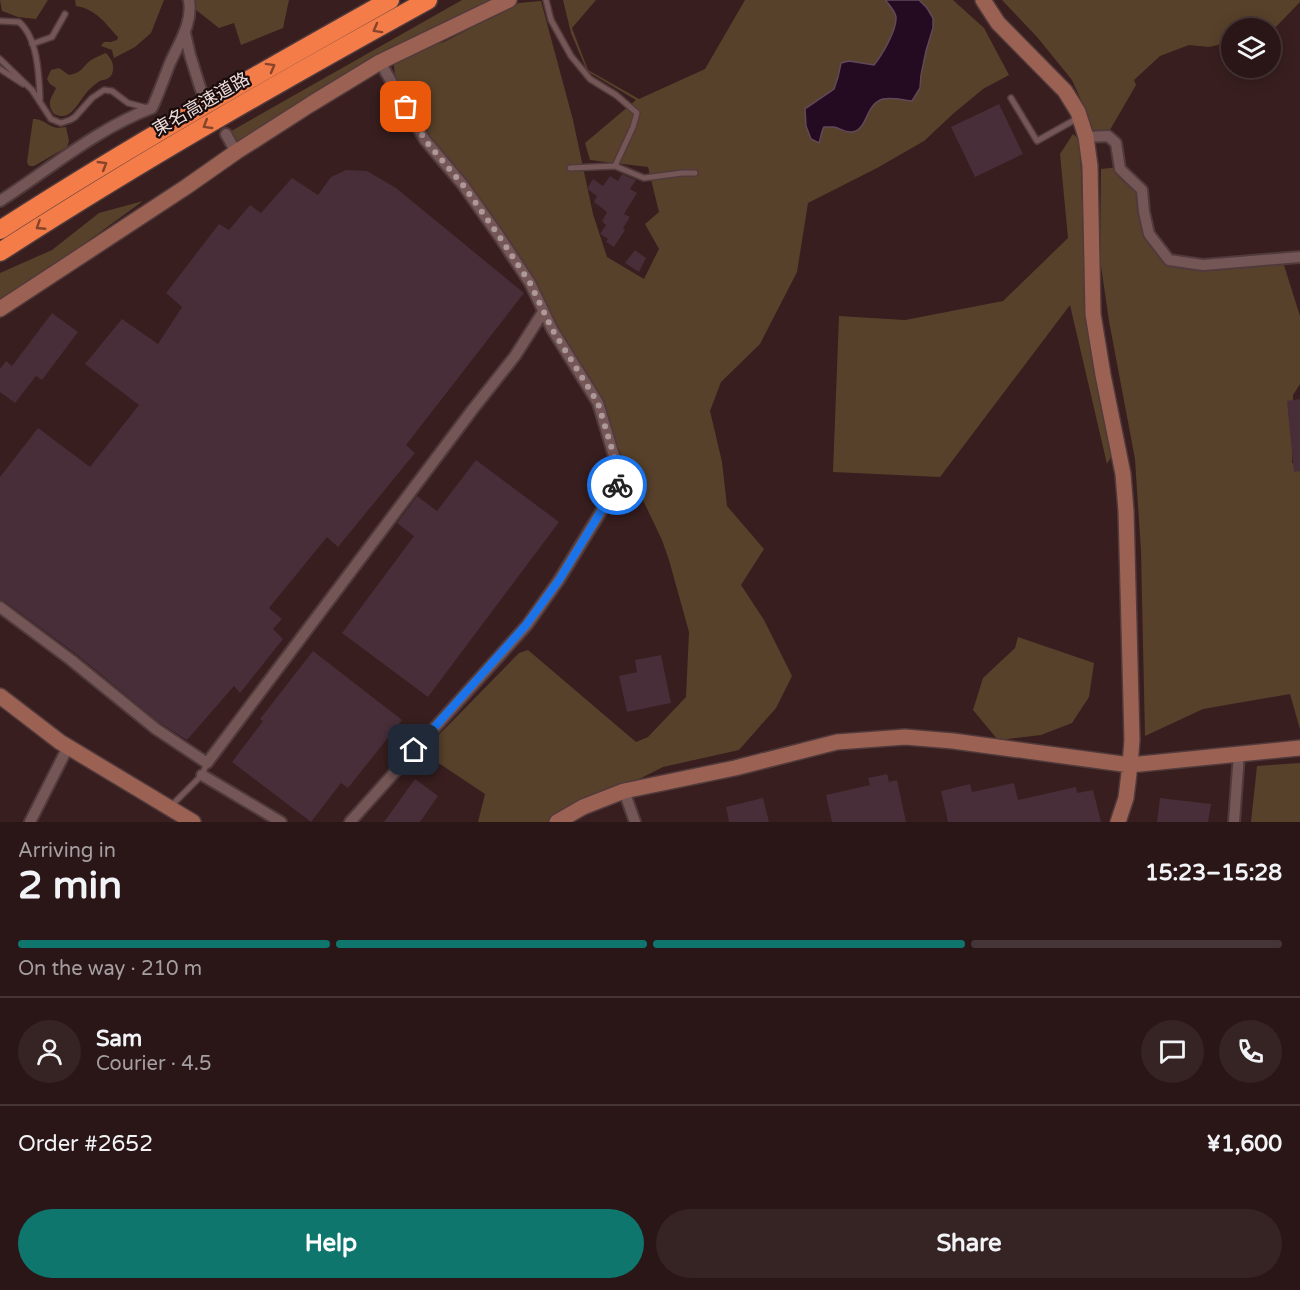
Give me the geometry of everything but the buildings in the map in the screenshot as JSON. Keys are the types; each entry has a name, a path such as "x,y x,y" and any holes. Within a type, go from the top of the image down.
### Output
{"highway":[{"name":"東名高速道路","path":"0,230 58,192 215,99 390,0"},
{"name":"東名高速道路","path":"0,252 68,208 235,108 428,0"}],"street":[{"path":"0,201 91,139 132,116 152,108 185,33 189,0"},
{"path":"0,309 236,152 380,62 509,0"},
{"path":"983,0 998,23 1065,91 1079,117 1086,137 1090,166 1093,314 1123,474 1126,511 1131,729 1126,798 1118,822"},
{"path":"185,33 201,90"},
{"path":"350,822 526,625 559,580 621,479 598,403 552,329 530,283 463,185 425,140 380,62"},
{"path":"226,134 236,152"},
{"path":"1086,137 1108,136 1116,143 1120,168 1142,190 1149,234 1169,260 1203,265 1300,257"},
{"path":"0,608 71,660 156,729 207,763 515,356 543,312"},
{"path":"0,696 68,747 193,822"},
{"path":"557,822 582,807 624,791 735,768 837,742 905,737 953,741 1130,765 1300,748"},
{"path":"30,822 68,747"},
{"path":"1234,822 1239,753"},
{"path":"202,775 281,822"},
{"path":"624,791 635,822"}],"lane":[{"path":"546,0 551,20 571,56 590,79 616,95 637,113 615,166"},
{"path":"0,13 1,20 22,23 32,44 38,66 40,101"},
{"path":"32,44 51,37 65,14"},
{"path":"0,59 32,90 44,111 61,123 75,117 92,98 104,90 128,103 149,109"},
{"path":"0,69 32,90"},
{"path":"1011,98 1037,141 1079,117"},
{"path":"570,168 615,166 644,178 695,173"},
{"path":"169,808 202,775 207,763"}],"shaded area":[{"path":"0,0 48,0 36,19 18,17 2,11"},
{"path":"75,0 164,0 151,33 135,47 114,58 112,50 101,46 104,42 117,40 118,37 95,13 76,6"},
{"path":"180,0 289,0 283,28 241,45 234,23 219,28 186,2"},
{"path":"462,0 507,0 406,52 444,42 519,3 541,1 573,120 593,214 607,257 644,279 659,249 645,224 659,212 648,167 590,160 585,143 636,100 587,71 571,33 563,0 596,0 572,28 588,70 639,99 705,69 745,0 953,0 984,28 1009,75 983,89 924,141 808,203 797,272 760,344 721,382 710,411 722,462 727,506 764,549 741,585 764,620 792,676 776,708 739,750 663,767 554,822 478,822 485,794 422,752 519,653 528,650 636,742 648,737 686,697 689,632 669,560 662,540 591,391 543,312 397,91 393,59 236,152 226,134"},
{"path":"887,0 919,0 933,18 933,28 926,51 920,88 912,101 890,98 877,102 857,130 849,132 834,127 824,127 819,143 811,139 806,126 805,109 834,89 841,63 849,61 874,65 885,49 896,22 896,17"},
{"path":"1002,0 1300,0 1281,22 1281,18 1221,18 1221,44 1209,47 1189,45 1160,56 1134,80 1136,85 1107,135 1091,132 1086,111 1072,80 1037,37"},
{"path":"106,53 113,65 111,76 93,86 71,113 64,116 54,114 50,104 56,88 47,79 51,70 59,68 69,75 73,74 91,60"},
{"path":"33,119 55,127 66,127 69,141 67,147 34,166 29,166 27,162"},
{"path":"1073,134 1080,140 1083,238 1112,455 1107,464 1070,305 940,477 833,472 839,316 905,320 1003,301 1068,238 1060,154"},
{"path":"1120,167 1133,182 1153,242 1170,263 1282,259 1300,316 1300,384 1293,395 1292,463 1300,464 1300,729 1290,694 1203,709 1145,736 1141,551 1135,459 1109,321 1100,259 1101,169"},
{"path":"143,201 44,273 0,319 0,273 52,250 99,213"},
{"path":"1018,637 1094,663 1089,697 1072,723 1041,735 998,740 973,710 983,678 1015,648"},
{"path":"1300,763 1300,822 1251,822 1257,766"}],"way so far":[{"path":"406,107 425,140 463,185 530,283 552,329 591,390 598,403 617,461 621,479 617,485"}],"route":[{"path":"414,750 526,625 559,580 617,485"}]}
